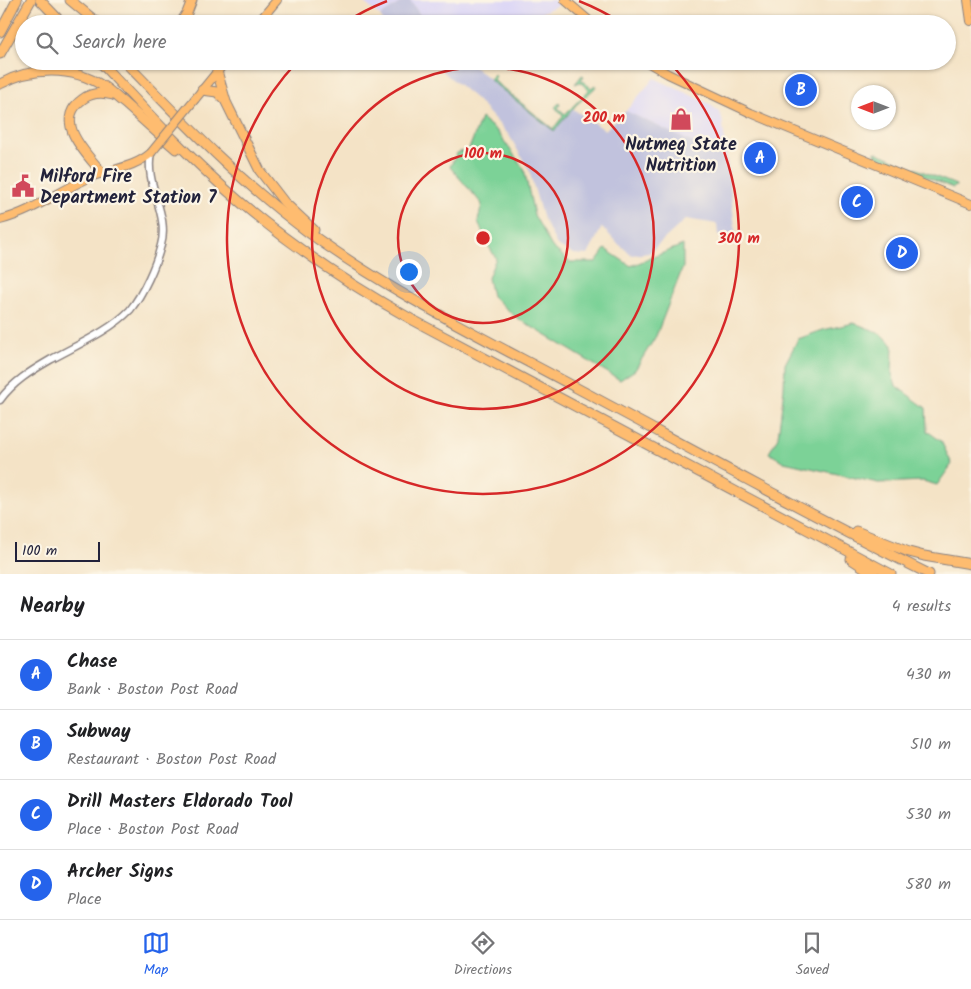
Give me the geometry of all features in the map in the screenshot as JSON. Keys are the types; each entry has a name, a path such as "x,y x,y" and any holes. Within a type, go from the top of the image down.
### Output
{"highway":[{"path":"0,32 17,0"},
{"path":"22,15 31,0"},
{"path":"68,0 81,15"},
{"path":"68,0 87,15"},
{"path":"186,15 192,0"},
{"path":"43,3 54,15"},
{"path":"0,54 15,28"},
{"path":"108,70 178,144 255,214 306,253 375,298 891,574"},
{"path":"133,70 229,167 276,207 343,257 432,311 929,574"},
{"path":"0,84 28,73 57,71 87,78 102,85 175,148 224,187"},
{"path":"218,71 226,102 255,162 272,188 291,209 343,257"},
{"path":"202,90 217,92 226,102"},
{"path":"102,174 75,140 71,130 71,119 76,104 88,96 99,93 115,96"},
{"path":"810,512 909,552 971,564"},
{"path":"807,530 874,574"}],"main road":[{"path":"264,15 277,0"},
{"path":"565,0 582,15"},
{"path":"968,0 971,21"},
{"path":"661,70 751,113 971,204"},
{"path":"4,219 27,211 85,180 137,163 152,153 218,71"}],"street":[{"path":"0,400 18,380 104,330 122,317 139,297 157,258 163,235 162,220 150,174 152,153"}],"shaded area":[{"path":"361,0 404,0 382,15 379,15"},
{"path":"404,0 410,0 420,15 382,15"},
{"path":"410,0 553,0 558,5 536,15 420,15"},
{"path":"441,70 478,70 554,131 573,109 605,130 626,111 727,159 736,237 718,236 717,224 686,219 649,253 632,255 602,227 588,255 574,254 557,245 542,216 529,170 509,135 476,99"},
{"path":"654,78 708,103 719,112 722,118 727,159 626,111"}],"green space":[{"path":"494,74 496,76 493,80 553,129 563,116 555,107 559,103 558,108 565,114 589,90 580,82 575,84 582,75 584,76 581,80 591,88 595,85 596,87 576,105 554,131 490,80"},
{"path":"481,118 497,131 524,169 534,215 552,247 570,262 596,262 605,249 631,266 683,245 683,267 656,336 635,370 620,380 517,318 492,296 488,278 496,258 486,242 478,221 482,204 450,167 457,153 469,149"},
{"path":"875,152 956,186 953,188 876,156"},
{"path":"854,323 878,332 893,345 892,374 896,386 926,408 927,431 941,441 952,464 937,485 923,481 878,483 784,462 769,453 778,437 785,364 798,339 823,330"}],"place":[{"name":"Subway","path":"801,90"},
{"name":"Nutmeg State Nutrition","path":"681,119"},
{"name":"Chase","path":"760,158"},
{"name":"Milford Fire Department Station 7","path":"23,186"},
{"name":"Drill Masters Eldorado Tool","path":"857,202"},
{"name":"Archer Signs","path":"902,253"}]}
